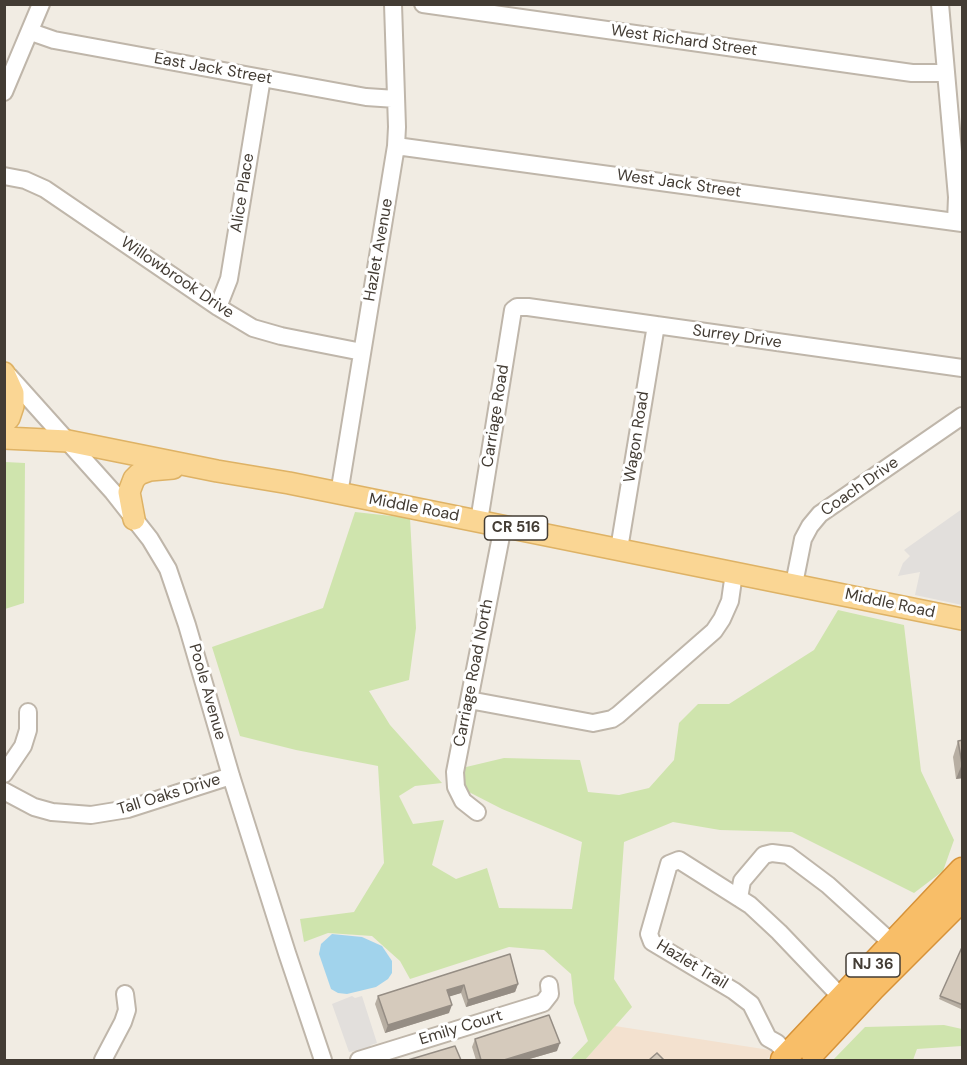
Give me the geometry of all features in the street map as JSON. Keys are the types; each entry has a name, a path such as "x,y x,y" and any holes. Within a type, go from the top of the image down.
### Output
{"highway":[{"name":"NJ 36","path":"792,1059 841,997 963,870"},
{"name":"NJ 36","path":"792,1059 872,989 963,899"}],"main road":[{"path":"4,372 13,393 13,406 9,418 4,423"},
{"name":"Middle Road","path":"4,438 68,441 963,619"},
{"path":"135,519 129,492 134,479 139,474 150,470 190,466"}],"street":[{"path":"4,92 41,4"},
{"name":"Hazlet Avenue","path":"339,494 396,146 393,4"},
{"name":"West Richard Street","path":"423,4 912,73 946,73"},
{"path":"940,4 959,223"},
{"name":"East Jack Street","path":"31,32 54,40 366,97 396,99"},
{"name":"Alice Place","path":"218,307 229,279 262,78"},
{"name":"West Jack Street","path":"396,146 959,223"},
{"name":"Willowbrook Drive","path":"4,176 25,180 45,189 247,326 263,332 362,352"},
{"name":"Surrey Drive","path":"513,310 517,307 528,307 963,368"},
{"name":"Carriage Road","path":"479,521 513,310"},
{"name":"Wagon Road","path":"619,549 656,325"},
{"name":"Poole Avenue","path":"4,372 68,441 135,519 160,553 171,577 187,625 231,776 323,1060"},
{"name":"Coach Drive","path":"794,584 803,539 820,514 963,416"},
{"name":"Carriage Road North","path":"477,812 463,801 455,782 454,772 503,526"},
{"path":"469,700 593,723 612,719 714,631 730,601 734,573"},
{"path":"4,774 26,738 28,712"},
{"name":"Tall Oaks Drive","path":"4,791 34,807 52,812 91,815 129,809 231,776"},
{"path":"739,898 742,881 764,855 772,853 788,855 828,885 893,944"},
{"name":"Hazlet Trail","path":"792,1059 777,1043 768,1038 757,1011 751,1004 734,991 652,942 650,937 669,864 679,860 750,905 841,997"},
{"name":"Emily Court","path":"359,1060 543,1003 550,994 549,985"},
{"path":"103,1060 123,1022 127,1010 125,994"}],"shaded area":[{"path":"962,509 962,605 915,595 920,572 898,576 903,563 910,556 904,550"},
{"path":"352,996 355,998 362,996 377,1043 358,1052 349,1052 332,1004"},
{"path":"615,1026 776,1051 766,1060 585,1060"}],"green space":[{"path":"5,462 25,463 24,603 5,609"},
{"path":"355,512 410,518 416,628 409,680 369,691 390,725 442,783 415,786 399,796 413,824 444,820 432,865 456,879 487,868 499,908 572,909 582,842 502,809 463,789 462,768 504,758 580,760 588,792 619,795 649,788 674,760 679,723 698,704 729,704 814,650 838,610 904,625 921,771 954,840 943,871 914,893 792,832 720,830 673,822 624,842 614,979 632,1007 585,1060 570,1060 588,1041 574,1003 571,974 544,950 509,947 410,979 400,961 372,936 328,933 304,942 300,919 354,912 384,863 378,766 240,736 212,647 323,608"},
{"path":"944,1025 962,1029 962,1046 917,1049 913,1060 833,1060 865,1027"}],"water":[{"path":"332,934 362,937 382,946 392,961 392,973 388,979 376,987 347,994 331,989 319,954 321,944"}],"building":[{"path":"963,740 963,764 962,764 958,741"},
{"path":"963,945 963,1005 940,996"},
{"path":"510,954 518,984 468,1000 464,985 447,990 452,1005 388,1025 378,996"},
{"path":"549,1015 560,1043 504,1060 481,1060 475,1039"},
{"path":"455,1046 461,1060 408,1060"},
{"path":"657,1053 664,1060 649,1060"}]}
